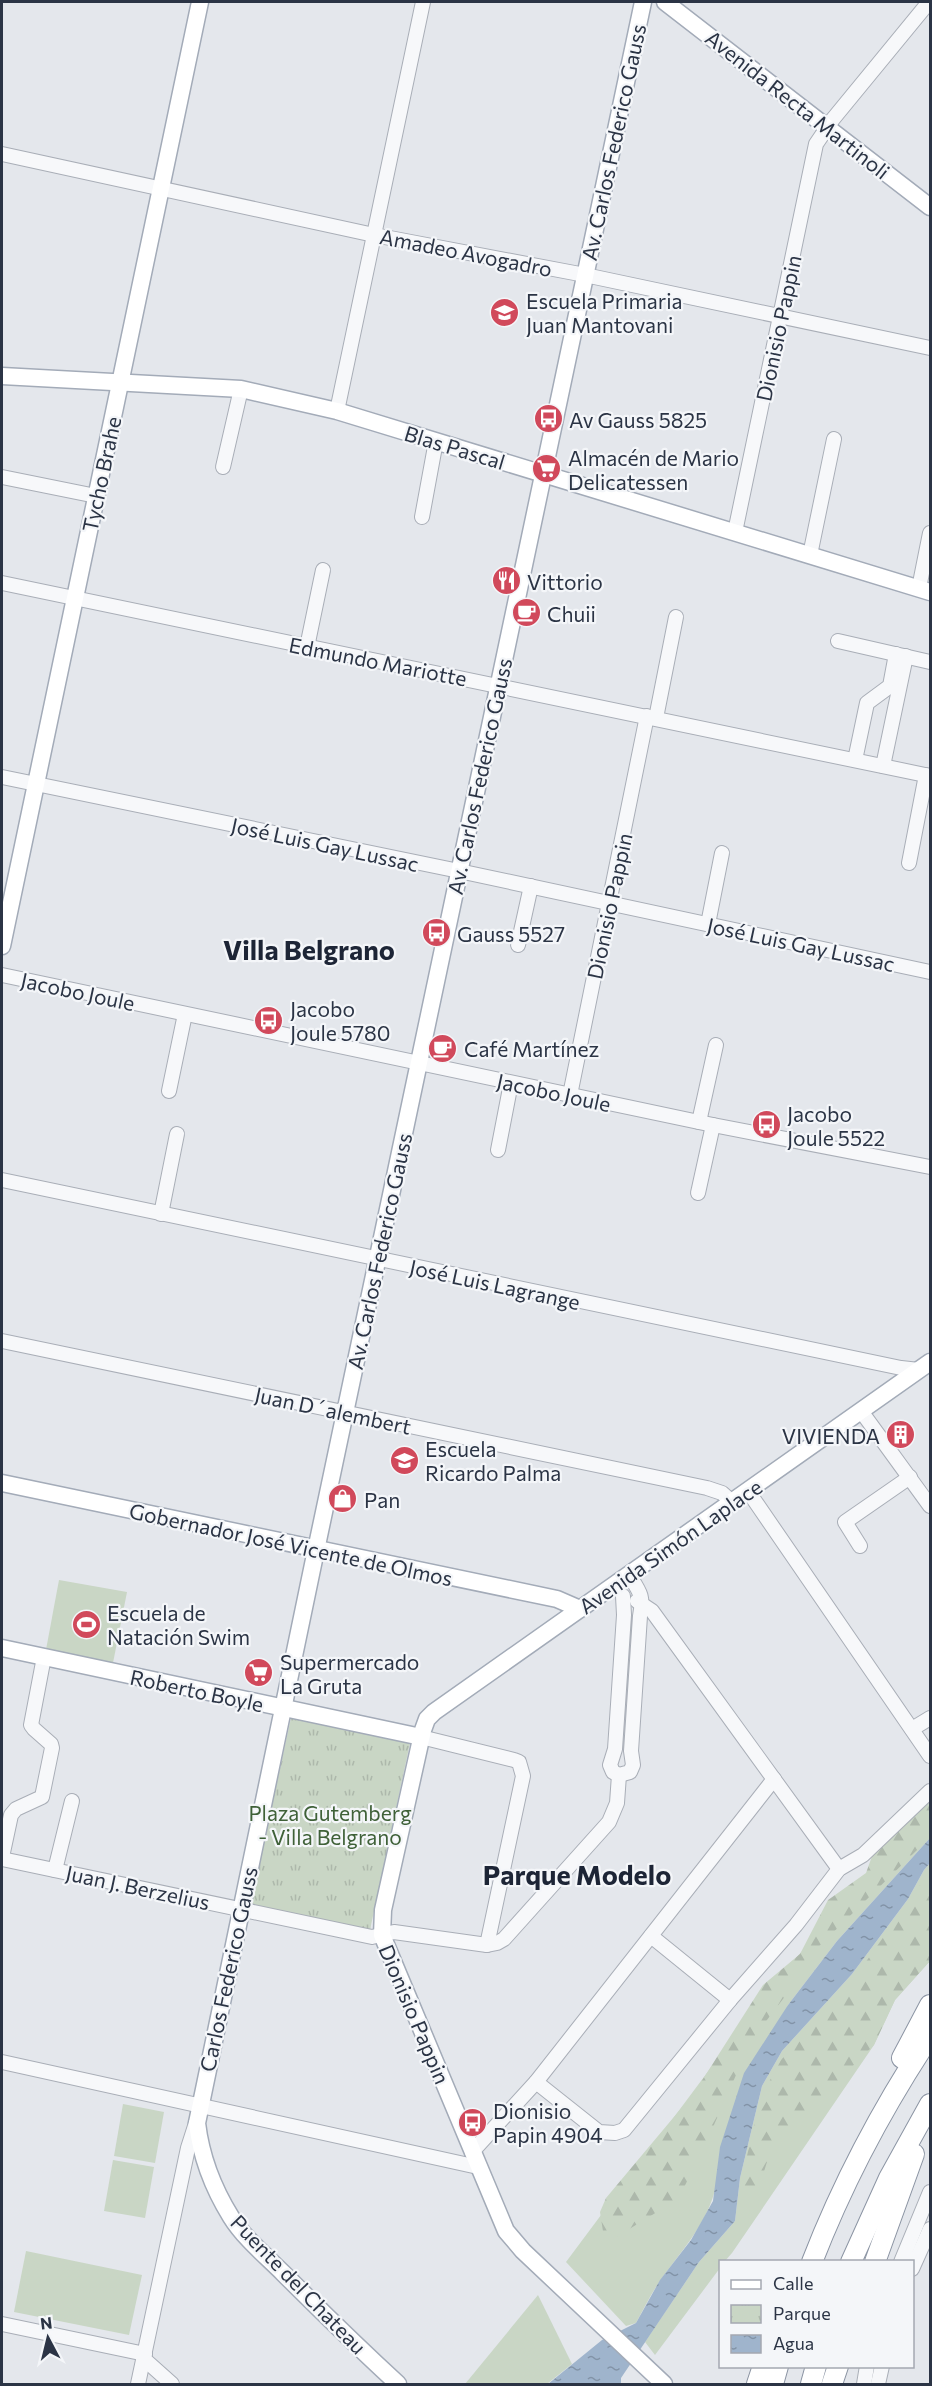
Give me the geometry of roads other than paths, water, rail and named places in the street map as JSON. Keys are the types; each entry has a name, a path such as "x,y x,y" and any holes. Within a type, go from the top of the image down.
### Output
{"highway":[{"path":"862,2151 875,2105 930,2005"},
{"path":"813,2260 862,2151 904,2076 930,2036"},
{"path":"852,2260 889,2178 930,2104"},
{"path":"876,2260 909,2165 930,2122"},
{"path":"802,2260 811,2236 839,2198"},
{"path":"756,2385 763,2368"},
{"path":"773,2385 778,2368"},
{"path":"811,2385 816,2368"},
{"path":"832,2385 838,2368"}],"main road":[{"name":"Tycho Brahe","path":"2,946 200,2"},
{"name":"Av. Carlos Federico Gauss","path":"316,1550 643,2"},
{"name":"Avenida Recta Martinoli","path":"665,2 930,195"},
{"path":"676,2 731,44 739,44"},
{"name":"Avenida Recta Martinoli","path":"684,2 739,44 930,207"},
{"name":"Blas Pascal","path":"2,376 242,389 337,411 925,590"},
{"name":"Avenida Simón Laplace","path":"421,1737 430,1715 580,1610 617,1592 629,1575 925,1366"},
{"name":"Gobernador José Vicente de Olmos","path":"2,1483 557,1599 580,1610"},
{"name":"Carlos Federico Gauss","path":"198,2112 316,1550"},
{"name":"Roberto Boyle","path":"2,1648 421,1737"},
{"name":"Dionisio Pappin","path":"421,1737 383,1910 382,1935 506,2231 664,2385"},
{"name":"Puente del Chateau","path":"198,2112 199,2137 203,2155 217,2193 232,2219 334,2325 398,2385"}],"street":[{"path":"337,411 423,2"},
{"name":"Dionisio Pappin","path":"735,532 816,144 830,123 929,2"},
{"name":"Amadeo Avogadro","path":"2,154 374,235 585,275 930,348"},
{"path":"223,468 242,389"},
{"path":"810,555 834,439"},
{"path":"422,517 436,441"},
{"path":"2,477 96,496"},
{"path":"925,590 930,533"},
{"path":"307,647 323,570"},
{"name":"Edmundo Mariotte","path":"2,583 928,775"},
{"name":"Dionisio Pappin","path":"570,1095 609,903 676,617"},
{"path":"838,641 930,662"},
{"path":"883,766 901,655"},
{"path":"855,760 867,703 895,686"},
{"path":"909,864 928,775"},
{"name":"José Luis Gay Lussac","path":"2,777 531,886 930,972"},
{"path":"708,924 722,853"},
{"path":"518,945 531,886"},
{"name":"Jacobo Joule","path":"2,975 713,1125 930,1167"},
{"path":"169,1091 185,1014"},
{"path":"699,1122 716,1045"},
{"path":"498,1150 511,1083"},
{"path":"698,1193 713,1125"},
{"path":"161,1214 177,1134"},
{"name":"José Luis Lagrange","path":"2,1180 901,1368 925,1366"},
{"name":"Juan D´alembert","path":"2,1341 707,1488 722,1493 732,1502"},
{"path":"861,1411 930,1506"},
{"path":"860,1546 845,1522 910,1477"},
{"path":"748,1491 930,1756"},
{"path":"617,1592 624,1615 615,1749 609,1765 613,1772 619,1775 627,1774 633,1765 632,1740 640,1616 643,1603 641,1593 629,1575"},
{"path":"617,1592 643,1603 652,1611 839,1869"},
{"path":"2,1858 11,1815 15,1809 42,1797 51,1744 31,1725 44,1657"},
{"path":"912,1730 930,1718"},
{"name":"Roberto Boyle","path":"421,1737 519,1762 523,1776 494,1920"},
{"path":"487,1945 501,1941 609,1822 617,1803 619,1775"},
{"path":"2,2062 198,2112 475,2159 774,1779"},
{"path":"536,2082 599,2132 615,2133 624,2130 796,1925 839,1869 863,1855 930,1791"},
{"path":"56,1870 72,1801"},
{"name":"Juan J. Berzelius","path":"2,1858 372,1937 394,1932 487,1945"},
{"path":"494,1920 500,1932 511,1930"},
{"path":"487,1945 494,1920"},
{"path":"651,1936 730,2001"},
{"name":"Carlos Federico Gauss","path":"138,2385 198,2112"},
{"path":"185,2165 191,2154 203,2155"},
{"path":"902,2260 930,2192"},
{"path":"914,2265 930,2229"},
{"path":"2,2324 145,2356 172,2385"},
{"path":"864,2385 867,2368"},
{"path":"878,2385 882,2368"}],"water":[{"path":"930,1838 930,1863 908,1899 852,1974 782,2051 762,2086 740,2178 735,2221 699,2262 621,2378 621,2384 548,2384 602,2340 636,2323 660,2280 691,2240 713,2201 720,2147 744,2073 788,2005 837,1941"}],"place":[{"name":"Escuela Primaria Juan Mantovani","path":"505,312"},
{"name":"Av Gauss 5825","path":"548,419"},
{"name":"Almacén de Mario Delicatessen","path":"547,469"},
{"name":"Vittorio","path":"506,581"},
{"name":"Chuii","path":"526,613"},
{"name":"Gauss 5527","path":"436,933"},
{"name":"Jacobo Joule 5780","path":"269,1020"},
{"name":"Café Martínez","path":"443,1048"},
{"name":"Jacobo Joule 5522","path":"766,1125"},
{"name":"VIVIENDA","path":"901,1435"},
{"name":"Escuela Ricardo Palma","path":"404,1460"},
{"name":"Pan","path":"343,1499"},
{"name":"Escuela de Natación Swim","path":"86,1624"},
{"name":"Supermercado La Gruta","path":"259,1673"},
{"name":"Dionisio Papin 4904","path":"472,2122"}],"district":[{"name":"Villa Belgrano","path":"309,949"},
{"name":"Parque Modelo","path":"577,1874"}],"park label":[{"name":"Plaza Gutemberg - Villa Belgrano","path":"330,1824"}]}
